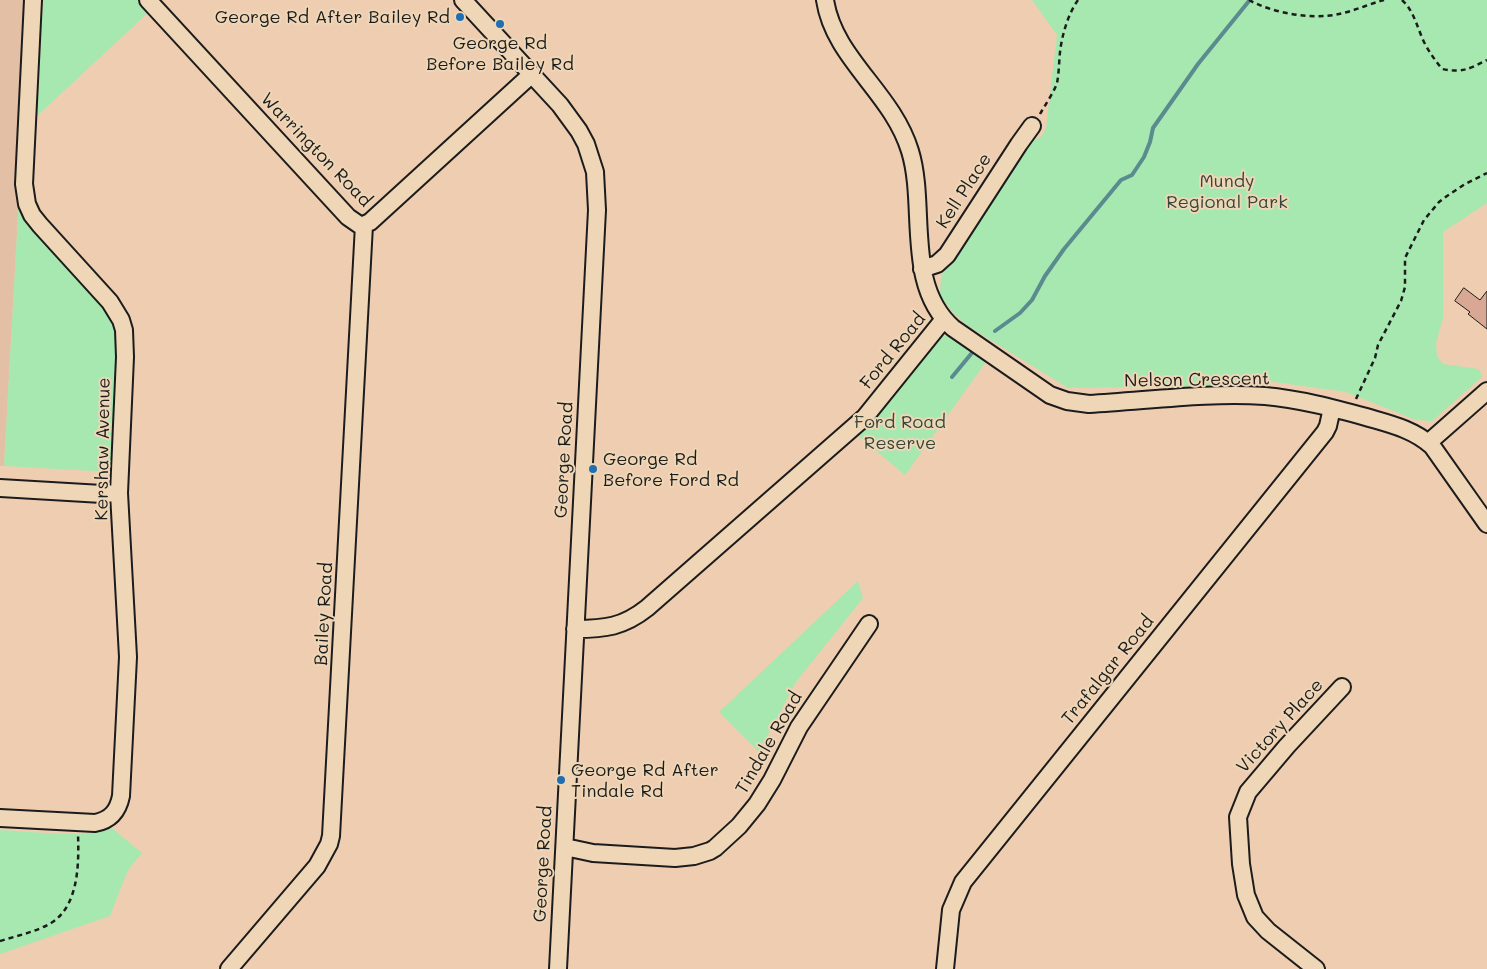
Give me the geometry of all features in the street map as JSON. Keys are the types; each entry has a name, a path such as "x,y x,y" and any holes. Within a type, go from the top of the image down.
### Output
{"street":[{"name":"Kershaw Avenue","path":"0,818 95,823 110,818 116,811 120,803 128,657 119,493 125,357 124,336 121,320 110,302 32,215 25,194 25,154 33,0"},
{"name":"Warrington Road","path":"148,0 348,217 359,225 364,225 374,218 532,74"},
{"name":"George Road","path":"463,0 560,105 579,131 592,160 597,186 598,210 558,969"},
{"name":"Ford Road","path":"575,629 599,629 619,625 634,618 647,608 865,417 944,319 928,290 922,269 914,167 906,140 894,113 844,48 834,31 824,0"},
{"name":"Kell Place","path":"922,269 931,267 947,255 1032,126"},
{"name":"Bailey Road","path":"229,969 317,866 329,844 331,836 364,225"},
{"name":"Nelson Crescent","path":"944,319 953,328 1050,395 1067,401 1089,404 1247,395 1280,398 1332,408 1405,429 1428,443 1487,524"},
{"path":"1428,443 1487,391"},
{"name":"Trafalgar Road","path":"945,969 951,910 963,882 1325,432 1332,408"},
{"path":"0,488 102,494 119,493"},
{"name":"Tindale Road","path":"565,847 593,853 675,858 694,856 715,848 739,826 757,804 772,780 799,727 869,624"},
{"name":"Victory Place","path":"1316,969 1268,931 1255,917 1246,895 1241,864 1238,817 1248,792 1287,746 1342,687"}],"path":[{"path":"1032,126 1055,90 1058,80 1062,38 1077,1 1072,0"},
{"path":"1249,0 1268,9 1321,16 1350,12 1384,0"},
{"path":"1402,0 1411,10 1425,44 1442,69 1466,71 1487,60"},
{"path":"1353,405 1375,358 1378,345 1401,301 1405,287 1405,258 1424,220 1443,199 1465,184 1487,174"},
{"path":"0,941 49,924 62,914 70,899 75,881 79,852 78,832"}],"shaded area":[{"path":"0,0 27,0 19,197 4,466 0,466"}],"green space":[{"path":"43,0 142,0 151,10 37,116"},
{"name":"Mundy Regional Park","path":"1032,0 1487,0 1487,203 1443,232 1443,318 1436,343 1437,356 1443,364 1479,369 1482,377 1432,421 1416,420 1346,392 1267,381 1222,386 1068,388 968,326 954,314 940,296 941,275 1009,168 1028,143 1042,136 1046,128 1057,35"},
{"path":"19,197 120,317 111,472 4,466"},
{"name":"Ford Road Reserve","path":"952,335 988,359 905,475 857,435 940,336"},
{"path":"858,581 863,598 796,682 759,752 719,712"},
{"path":"112,828 142,853 128,870 110,916 0,954 0,830 74,834"}],"building":[{"path":"1464,288 1480,300 1487,291 1487,329 1468,314 1470,312 1455,301"}],"waterway":[{"path":"995,331 1020,313 1032,300 1045,276 1064,249 1121,180 1132,175 1144,157 1153,128 1198,64 1249,1"},
{"path":"952,377 976,348"}],"place":[{"name":"George Rd After Bailey Rd","path":"460,17"},
{"name":"George Rd Before Bailey Rd","path":"500,24"},
{"name":"George Rd Before Ford Rd","path":"593,469"},
{"name":"George Rd After Tindale Rd","path":"561,780"}]}
